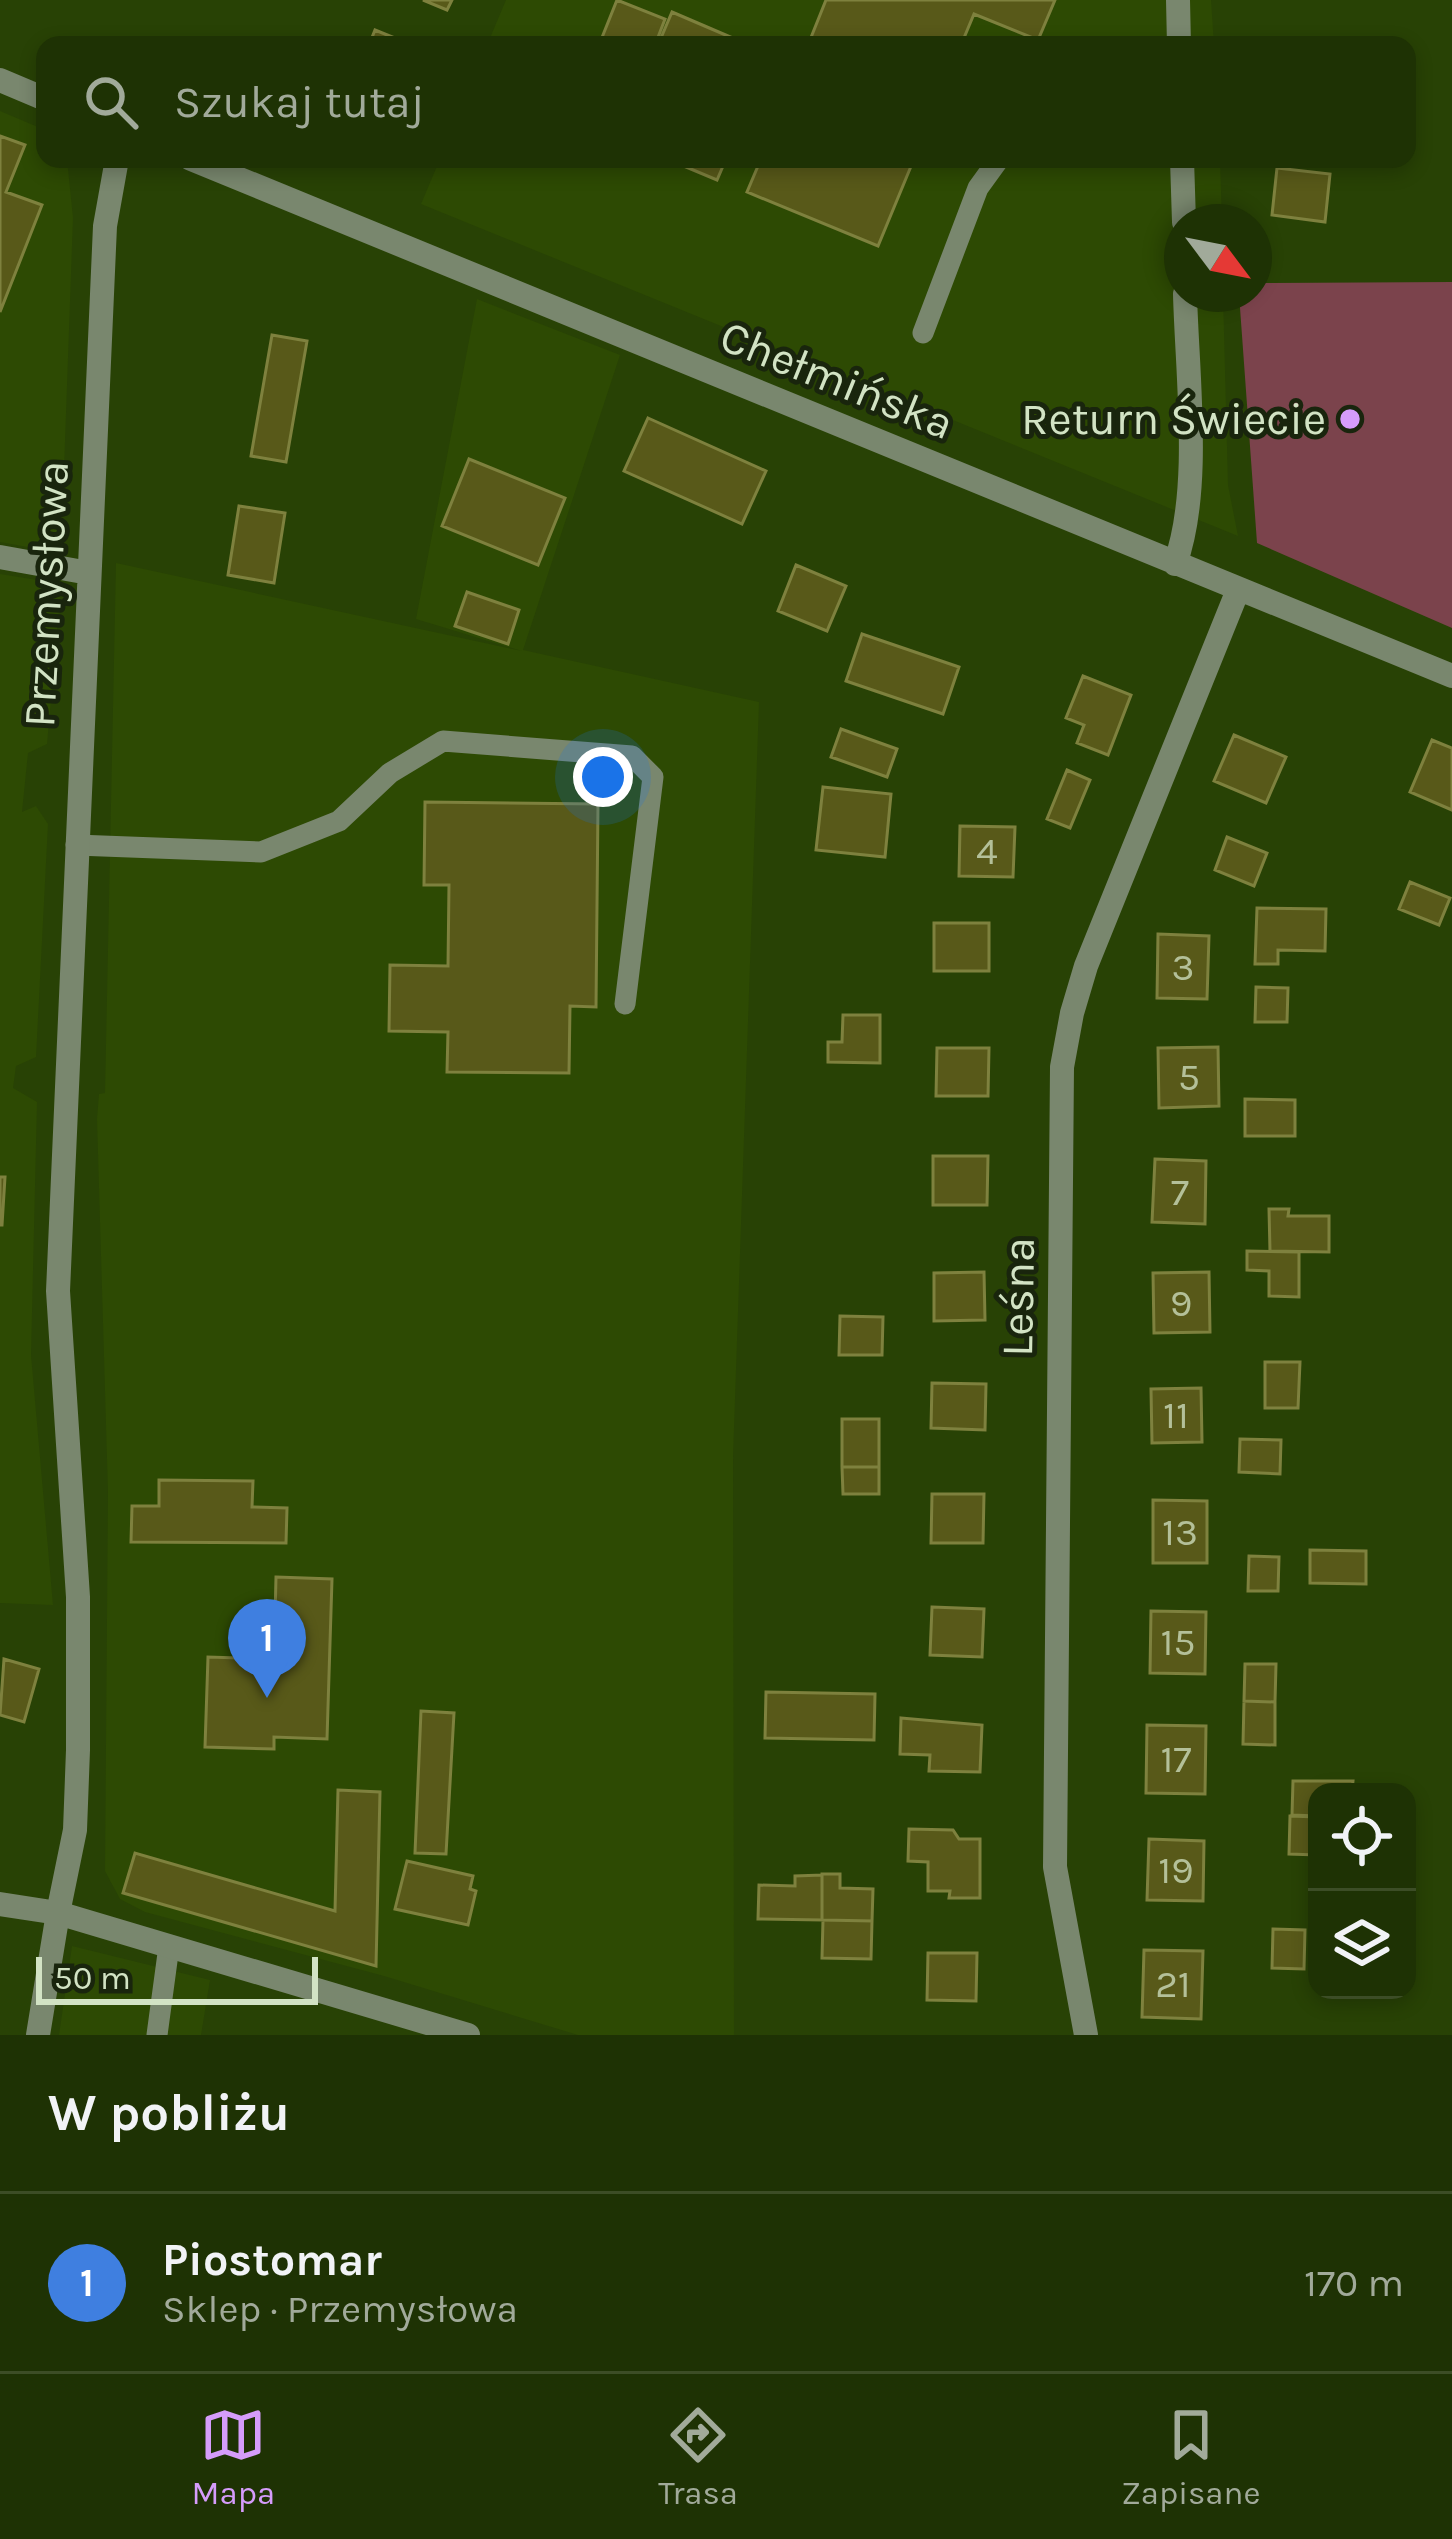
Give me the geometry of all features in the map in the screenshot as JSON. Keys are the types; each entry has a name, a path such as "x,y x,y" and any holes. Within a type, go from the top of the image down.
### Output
{"street":[{"path":"1178,0 1179,36"},
{"path":"0,80 36,95"},
{"name":"Przemysłowa","path":"38,2035 75,1830 78,1597 58,1291 105,226 116,168"},
{"name":"Chełmińska","path":"213,168 1452,676"},
{"path":"1182,168 1183,204"},
{"path":"1175,565 1186,534 1189,484 1185,312"},
{"path":"0,557 89,573"},
{"name":"Leśna","path":"1086,2035 1055,1867 1062,1067 1086,966 1238,590"},
{"path":"2,1905 58,1913 468,2035"}],"lane":[{"path":"923,333 978,188 992,168"},
{"path":"76,844 261,852 339,821 390,773 443,741 632,756 653,777 625,1004"},
{"path":"157,2035 169,1946"}],"shaded area":[{"path":"506,0 1211,0 1213,36 491,36"},
{"path":"0,111 36,126 36,168 68,168 73,218 61,553 0,542"},
{"path":"436,168 1220,168 1221,204 1164,204 1164,312 1223,312 1228,485 1238,536 421,204"},
{"name":"Return Świecie","path":"1452,282 1452,628 1257,543 1240,312 1272,312 1272,283"},
{"path":"477,299 620,355 523,650 759,702 733,1457 734,2035 578,2035 384,1976 145,1912 120,1899 105,1871 108,1492 97,1119 99,1094 105,1093 116,563 522,651 416,619"},
{"path":"0,574 37,580 60,597 47,744 28,753 22,812 36,806 48,824 36,1057 16,1066 13,1088 37,1102 31,1355 53,1605 0,1603"},
{"path":"72,1946 210,1980 201,2035 59,2035"}],"building":[{"path":"423,0 452,0 447,10"},
{"path":"617,0 665,19 658,36 603,36"},
{"path":"826,0 1055,0 1040,36 1028,36 974,14 965,36 812,36"},
{"path":"672,12 728,36 662,36"},
{"path":"0,136 25,145 6,192 42,205 0,312"},
{"path":"688,168 722,168 717,180"},
{"path":"757,168 910,168 878,246 747,192"},
{"path":"1277,168 1330,174 1325,222 1272,215"},
{"path":"272,335 307,341 286,462 251,456"},
{"path":"648,418 766,471 742,524 624,471"},
{"path":"469,459 565,498 538,565 442,526"},
{"path":"239,506 285,513 274,583 228,575"},
{"path":"796,565 846,586 827,631 778,611"},
{"path":"467,592 519,610 508,644 455,626"},
{"path":"862,634 959,667 943,714 846,681"},
{"path":"1083,676 1131,695 1108,755 1077,743 1084,725 1066,718"},
{"path":"841,729 897,749 887,777 831,757"},
{"path":"1234,735 1286,757 1266,803 1214,781"},
{"path":"1432,740 1452,748 1452,810 1410,792"},
{"path":"1067,770 1090,780 1070,828 1047,819"},
{"path":"823,787 891,794 885,857 816,850"},
{"path":"425,802 598,804 596,1007 570,1006 569,1073 447,1072 448,1032 389,1031 390,965 448,966 449,885 424,885"},
{"path":"960,826 1015,827 1013,877 959,876"},
{"path":"1227,837 1267,853 1254,886 1215,870"},
{"path":"1410,882 1450,898 1439,925 1399,909"},
{"path":"1257,908 1326,909 1325,951 1278,950 1278,964 1255,964"},
{"path":"934,923 989,923 989,971 934,971"},
{"path":"1158,934 1209,936 1207,999 1157,998"},
{"path":"1256,987 1288,988 1287,1022 1255,1022"},
{"path":"843,1015 880,1015 880,1063 828,1062 828,1042 842,1042"},
{"path":"1218,1047 1219,1106 1159,1108 1158,1048"},
{"path":"937,1048 989,1048 988,1096 936,1096"},
{"path":"1245,1099 1295,1100 1295,1136 1245,1136"},
{"path":"933,1156 988,1156 987,1205 933,1205"},
{"path":"1155,1159 1206,1161 1205,1224 1152,1222"},
{"path":"0,1177 5,1177 2,1225 0,1225"},
{"path":"1269,1209 1289,1209 1288,1216 1329,1216 1329,1252 1270,1251"},
{"path":"1247,1251 1299,1252 1299,1297 1269,1296 1269,1271 1247,1270"},
{"path":"984,1272 985,1320 934,1321 934,1273"},
{"path":"1209,1272 1210,1332 1154,1333 1153,1273"},
{"path":"840,1316 883,1317 882,1355 839,1355"},
{"path":"1265,1362 1300,1362 1298,1408 1265,1408"},
{"path":"932,1383 986,1384 985,1430 931,1428"},
{"path":"1201,1388 1202,1442 1152,1443 1151,1389"},
{"path":"842,1419 879,1419 879,1467 842,1467"},
{"path":"1240,1439 1281,1440 1280,1474 1239,1472"},
{"path":"842,1467 879,1467 879,1494 843,1494"},
{"path":"159,1480 253,1481 252,1507 287,1508 286,1543 131,1542 132,1506 159,1506"},
{"path":"932,1494 984,1494 983,1543 931,1543"},
{"path":"1153,1500 1207,1501 1207,1563 1153,1563"},
{"path":"1310,1550 1366,1551 1366,1584 1310,1583"},
{"path":"1249,1556 1279,1557 1278,1591 1248,1591"},
{"path":"276,1577 332,1579 327,1739 274,1737 274,1749 205,1747 208,1657 274,1659"},
{"path":"932,1607 984,1609 982,1657 930,1655"},
{"path":"1151,1611 1206,1612 1205,1674 1150,1673"},
{"path":"4,1659 39,1669 24,1722 0,1715"},
{"path":"1245,1664 1276,1664 1275,1702 1244,1701"},
{"path":"766,1692 875,1694 874,1740 765,1738"},
{"path":"1244,1701 1275,1702 1275,1745 1243,1744"},
{"path":"421,1711 454,1713 446,1854 415,1853"},
{"path":"901,1718 982,1725 980,1772 929,1771 930,1755 900,1754"},
{"path":"1147,1725 1206,1726 1205,1794 1146,1793"},
{"path":"1293,1781 1353,1781 1308,1783 1308,1816 1292,1815"},
{"path":"338,1790 380,1792 376,1966 123,1893 135,1853 335,1911"},
{"path":"1290,1816 1308,1817 1308,1855 1289,1854"},
{"path":"909,1829 953,1830 959,1839 980,1839 980,1898 949,1898 950,1891 928,1891 928,1862 908,1861"},
{"path":"1149,1839 1204,1841 1203,1901 1147,1900"},
{"path":"407,1861 473,1876 470,1889 476,1891 468,1925 395,1909"},
{"path":"822,1874 840,1874 840,1888 873,1889 872,1921 822,1920"},
{"path":"822,1875 822,1920 758,1919 759,1885 795,1886 795,1876"},
{"path":"823,1920 872,1921 871,1959 822,1958"},
{"path":"1273,1929 1305,1930 1304,1969 1272,1968"},
{"path":"1144,1950 1203,1951 1201,2019 1142,2017"},
{"path":"928,1953 977,1953 976,2001 927,2000"}],"place":[{"name":"Return Świecie","path":"1350,419"},
{"name":"Piostomar","path":"267,1698"}]}
